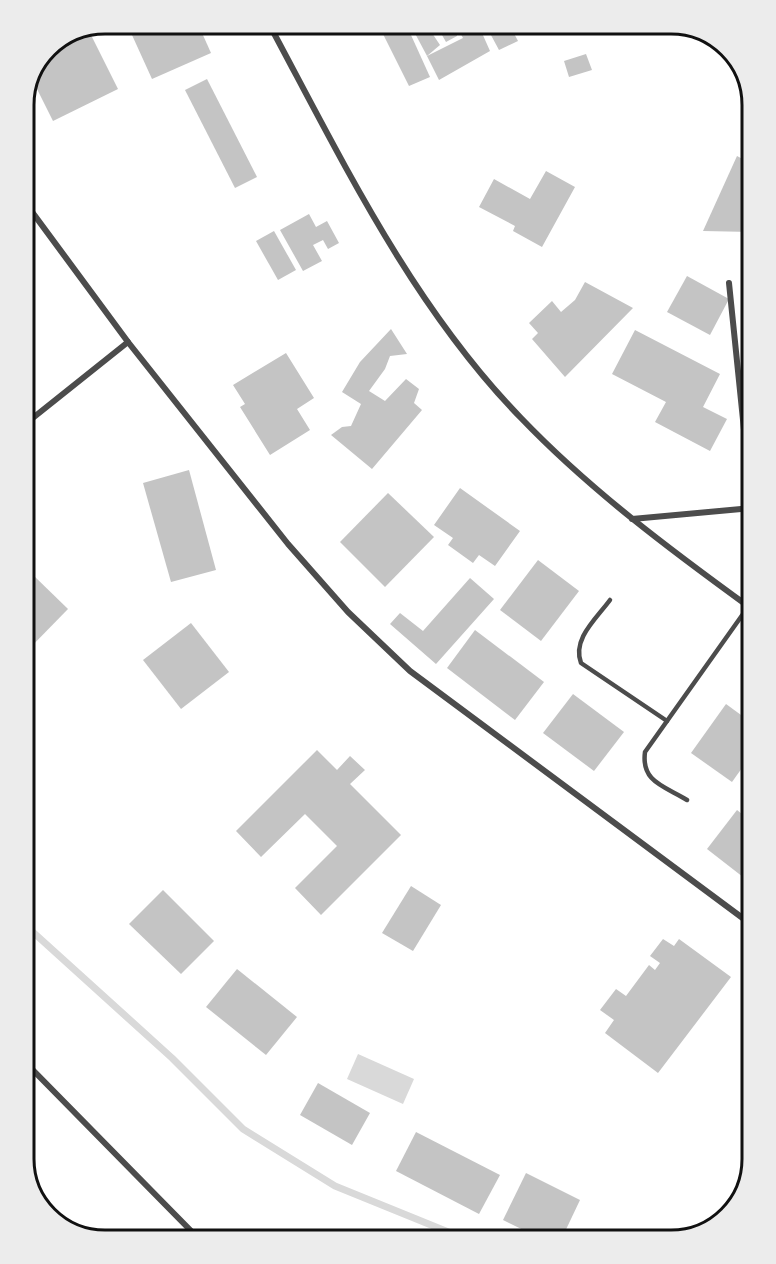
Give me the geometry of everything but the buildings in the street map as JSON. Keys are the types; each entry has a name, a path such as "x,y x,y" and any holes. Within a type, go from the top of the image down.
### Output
{"street":[{"path":"275,34 332,141 409,274 462,349 520,418 632,519 742,602"},
{"path":"35,216 128,342 288,544 348,612 410,672 742,918"},
{"path":"729,283 742,410"},
{"path":"35,416 128,342"},
{"path":"632,519 742,509"},
{"path":"34,1071 189,1229"}],"lane":[{"path":"610,600 580,640 577,653 581,663 667,722"},
{"path":"687,800 649,778 643,766 645,752 742,619"}],"shaded area":[{"path":"358,1054 414,1079 403,1104 347,1079"}],"waterway":[{"path":"34,933 172,1058 243,1129 335,1186 442,1230"}]}
